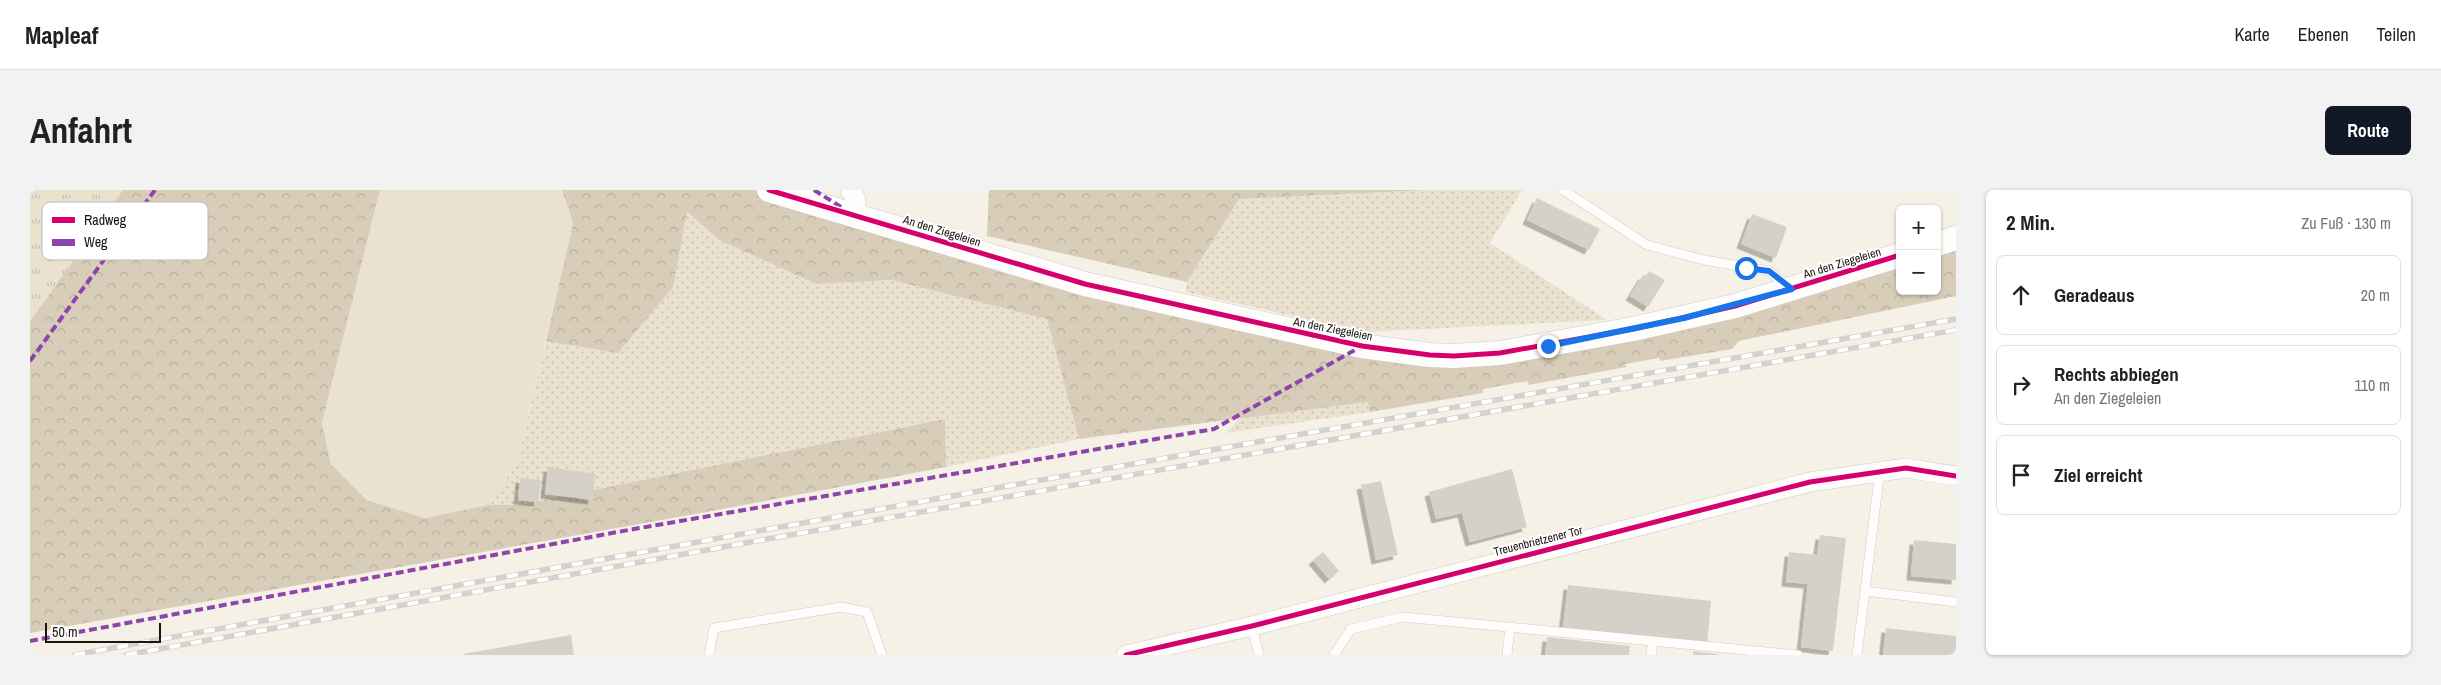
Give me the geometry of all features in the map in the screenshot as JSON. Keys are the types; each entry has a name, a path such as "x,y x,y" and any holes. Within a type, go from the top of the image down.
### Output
{"street":[{"name":"An den Ziegeleien","path":"769,190 1085,284 1344,342 1430,355 1476,355 1548,346 1684,318 1792,289 1896,256"},
{"path":"850,190 856,198 856,216"},
{"path":"1941,243 1956,238"},
{"name":"Treuenbrietzener Tor","path":"1126,655 1252,626 1810,482 1880,470 1906,468 1956,476"}],"lane":[{"path":"1563,190 1647,245 1704,260 1769,271 1792,289"},
{"path":"1857,655 1880,470"},
{"path":"1865,591 1956,602"},
{"path":"709,655 714,628 842,607 867,612 882,655"},
{"path":"1334,655 1350,629 1402,617 1798,655"},
{"path":"1252,626 1259,655"},
{"path":"1506,655 1510,627"},
{"path":"1651,655 1653,641"}],"green space":[{"path":"30,190 380,190 322,423 331,464 367,500 425,518 487,505 519,505 945,419 946,467 712,511 30,633"},
{"path":"30,190 123,190 115,202 42,202 42,260 74,260 30,322"},
{"path":"380,190 562,190 573,223 517,463 487,505 425,518 368,500 331,464 322,423"},
{"path":"562,190 760,190 1439,363 1896,264 1896,295 1941,295 1941,250 1956,245 1956,296 1739,341 1732,349 1660,361 1659,358 1625,364 1626,367 1529,385 1527,381 1483,389 1483,393 1370,412 1368,402 1079,439 1047,319 891,280 816,284 719,240 687,212 673,287 618,353 546,341 573,223"},
{"path":"989,190 1430,190 1239,199 1187,282 987,236"},
{"path":"1430,190 1522,190 1490,243 1607,320 1364,332 1186,292 1187,282 1239,199"},
{"path":"686,212 719,240 816,284 891,280 1047,319 1079,439 946,467 945,419 519,505 487,505 517,463 546,341 618,353 672,287"},
{"path":"1368,402 1370,412 1226,433 1240,418"}],"building":[{"path":"1537,198 1600,229 1589,250 1527,220"},
{"path":"1752,214 1787,227 1776,258 1741,244"},
{"path":"1649,271 1665,280 1648,307 1630,296 1643,275 1646,276"},
{"path":"548,467 596,474 592,500 545,494"},
{"path":"1512,469 1527,527 1470,542 1462,513 1436,519 1429,492"},
{"path":"520,478 541,480 538,502 518,500"},
{"path":"1381,481 1398,555 1376,560 1361,485"},
{"path":"1820,535 1846,538 1833,651 1801,647 1808,584 1786,582 1789,552 1817,555"},
{"path":"1914,540 1956,544 1956,580 1911,576"},
{"path":"1323,552 1339,571 1329,579 1313,560"},
{"path":"1568,585 1711,601 1707,644 1563,628"},
{"path":"1886,628 1956,636 1956,655 1883,655"},
{"path":"571,635 574,655 463,655 463,654"},
{"path":"1547,637 1630,646 1629,655 1545,655"},
{"path":"1693,651 1718,654 1718,655 1693,655"}],"railway":[{"path":"74,655 996,488 1956,319"},
{"path":"126,655 762,540 1956,330"}],"marked path":[{"path":"146,202 155,190"},
{"path":"814,190 841,207"},
{"path":"30,361 104,260"},
{"path":"30,641 634,529 1214,429 1362,346"}],"cycle path":[{"path":"769,190 1085,284 1362,346 1430,355 1454,356 1500,353 1633,329 1735,306 1896,256"},
{"path":"1126,655 1252,626 1810,482 1906,468 1956,476"}],"route":[{"path":"1548,346 1684,318 1735,306 1792,289 1769,271 1746,268"}]}
